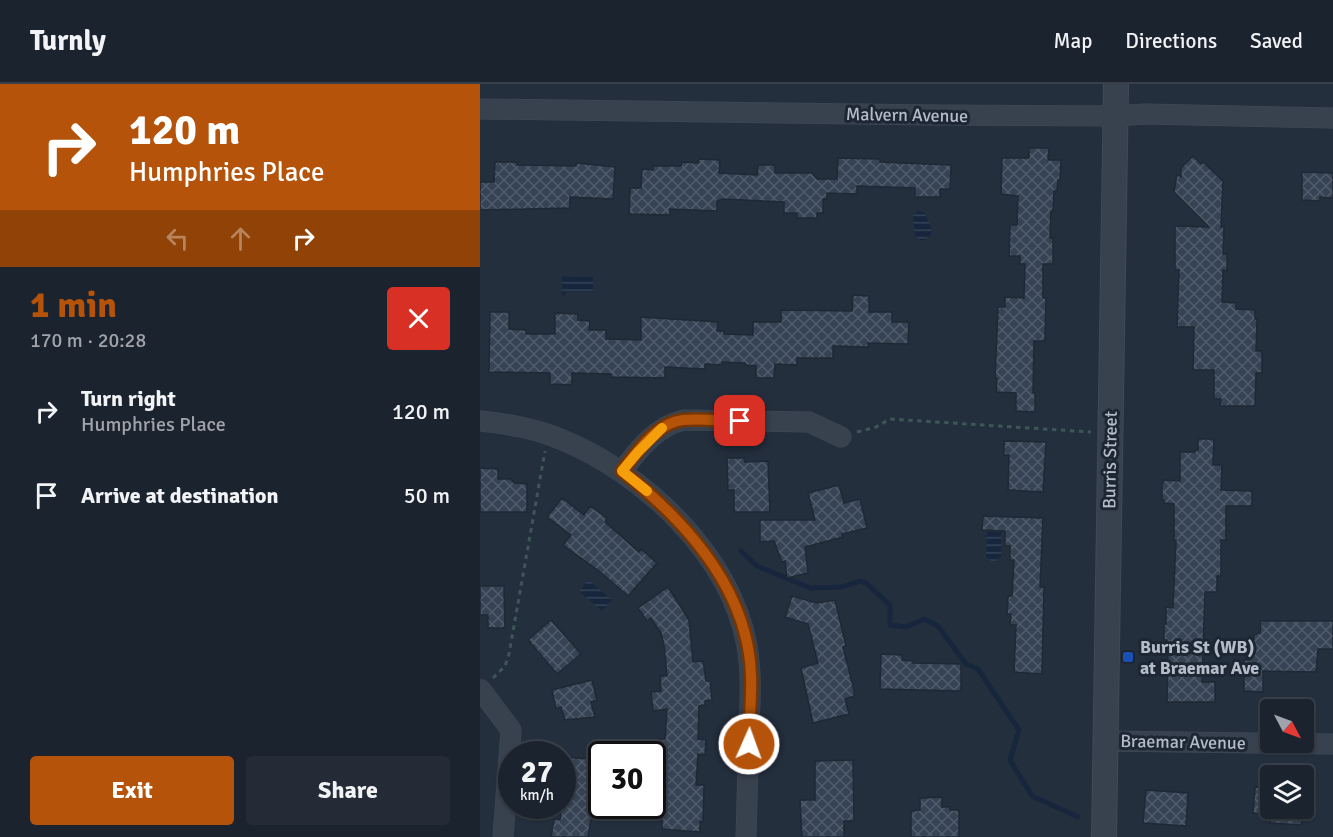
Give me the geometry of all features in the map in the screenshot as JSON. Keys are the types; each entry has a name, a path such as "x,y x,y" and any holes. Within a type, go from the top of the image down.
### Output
{"street":[{"name":"Burris Street","path":"1104,837 1116,84"},
{"name":"Malvern Avenue","path":"480,109 1115,116 1146,114 1333,118"},
{"path":"622,471 660,430 667,425 684,420 809,422 841,437"},
{"path":"480,421 539,431 580,448 622,471 668,511 703,549 724,584 739,618 747,644 751,674 746,837"},
{"path":"481,690 511,730 503,837"},
{"name":"Braemar Avenue","path":"1105,741 1333,744"}],"path":[{"path":"841,437 876,427 890,419 1094,432"},
{"path":"481,690 506,666 546,447"}],"water":[{"path":"918,211 925,213 931,228 931,234 925,240 920,240 915,235 913,216"},
{"path":"562,276 593,277 593,292 567,292 564,296 562,295"},
{"path":"987,532 1001,532 1001,557 993,562 986,557"},
{"path":"589,580 612,600 602,611 579,591"}],"building":[{"path":"1029,148 1049,148 1048,160 1061,160 1060,180 1058,180 1057,191 1054,191 1053,211 1051,211 1050,238 1053,238 1053,264 1043,264 1043,298 1046,298 1045,341 1034,341 1035,412 1016,411 1016,393 996,392 997,378 995,378 998,307 1005,307 1005,297 1024,298 1025,264 1020,264 1020,256 1009,256 1010,225 1017,225 1018,196 1001,194 1002,158 1029,158"},
{"path":"1193,156 1223,181 1221,227 1224,227 1223,254 1227,254 1227,271 1223,270 1222,302 1236,303 1236,309 1255,310 1256,351 1262,351 1262,373 1256,373 1255,406 1220,406 1221,399 1214,399 1214,370 1193,370 1194,327 1177,327 1179,270 1175,270 1175,226 1209,227 1174,192 1177,174 1181,177 1181,168"},
{"path":"838,158 951,165 950,189 940,189 940,197 915,197 915,188 857,186 857,194 827,193 827,199 823,199 823,213 817,213 817,218 797,218 797,213 784,213 784,202 723,199 717,201 717,211 670,209 670,215 629,214 630,188 641,188 642,169 653,170 653,166 681,166 682,162 698,163 699,159 720,160 719,173 757,175 758,165 775,165 775,173 812,173 817,179 837,179"},
{"path":"495,162 517,162 517,165 576,166 576,163 615,167 613,199 570,197 570,208 480,210 480,182 494,182"},
{"path":"1302,172 1333,173 1333,198 1320,197 1320,201 1302,200"},
{"path":"853,295 869,296 869,312 892,312 892,322 909,322 908,344 868,343 868,347 833,346 833,358 797,358 797,365 775,364 774,378 756,378 756,366 722,362 722,365 705,364 705,369 665,367 665,378 611,377 611,374 572,373 572,385 550,384 550,373 489,372 490,312 509,312 509,329 526,330 526,334 555,334 555,313 578,314 578,320 590,321 589,330 606,330 606,339 641,340 641,317 718,322 717,331 724,331 724,334 753,335 753,322 781,322 781,310 852,311"},
{"path":"1198,439 1214,439 1213,465 1222,465 1221,490 1252,491 1252,506 1226,506 1226,540 1221,540 1221,576 1217,576 1217,592 1205,592 1202,682 1215,682 1215,702 1167,702 1168,651 1167,640 1164,640 1164,624 1166,624 1166,607 1173,608 1176,540 1174,540 1174,504 1164,503 1162,500 1162,484 1164,480 1180,481 1180,452 1198,450"},
{"path":"1004,441 1046,442 1043,492 1008,490 1009,455 1004,455"},
{"path":"727,458 744,458 745,462 768,461 770,512 734,512 734,490 728,490"},
{"path":"480,468 498,469 498,479 511,479 514,483 527,484 527,512 480,512"},
{"path":"839,485 844,503 860,499 867,528 805,547 808,573 787,578 785,561 782,562 774,541 760,542 760,520 815,520 808,493"},
{"path":"562,498 584,515 590,506 607,518 605,522 639,552 641,549 657,563 628,596 563,545 571,535 547,517"},
{"path":"983,516 1043,518 1040,587 1044,587 1042,674 1014,672 1016,625 1010,625 1011,614 1007,614 1008,596 1012,596 1014,560 1010,560 1010,546 1005,546 1005,531 982,530"},
{"path":"480,586 504,586 505,628 488,628 488,615 480,615"},
{"path":"668,587 689,620 693,662 703,661 706,681 710,681 712,700 705,701 705,705 699,706 698,739 706,740 705,755 698,754 696,785 704,785 703,822 700,821 700,832 662,829 662,819 666,819 666,741 658,741 658,739 665,739 667,709 653,711 651,692 661,691 660,676 667,676 664,645 661,633 651,618 647,621 638,608"},
{"path":"792,596 817,603 835,600 846,646 843,647 854,690 854,696 845,699 849,714 813,723 801,668 818,663 808,624 785,617"},
{"path":"551,620 581,654 557,674 528,640"},
{"path":"1261,621 1333,621 1333,649 1318,649 1316,672 1263,671 1263,692 1244,691 1244,660 1249,660 1250,650 1253,650 1254,635 1260,633"},
{"path":"881,654 902,655 902,660 913,661 913,663 961,664 961,691 880,689"},
{"path":"592,680 597,700 591,702 595,717 565,720 561,707 556,709 552,690"},
{"path":"576,758 588,759 588,819 591,819 588,837 551,837 554,819 576,819"},
{"path":"853,760 854,821 844,821 844,837 802,837 800,800 815,800 815,761"},
{"path":"1255,787 1260,787 1260,813 1253,813"},
{"path":"1146,790 1188,793 1186,826 1143,823"},
{"path":"942,797 942,807 959,810 959,837 911,837 911,811 920,810 920,798"},
{"path":"1270,819 1301,819 1301,825 1270,823"}],"waterway":[{"path":"741,551 757,566 810,588 842,587 860,581 866,583 890,605 890,625 906,627 924,619 938,626 966,664 978,669 1019,730 1010,760 1032,796 1078,817"}],"slow traffic":[{"path":"647,491 622,471 662,428"}],"place":[{"name":"Burris St (WB) at Braemar Ave","path":"1128,657"}],"route":[{"path":"740,421 684,420 667,425 633,456 622,471 684,527 703,549 729,593 747,644 751,674 749,744"}]}
